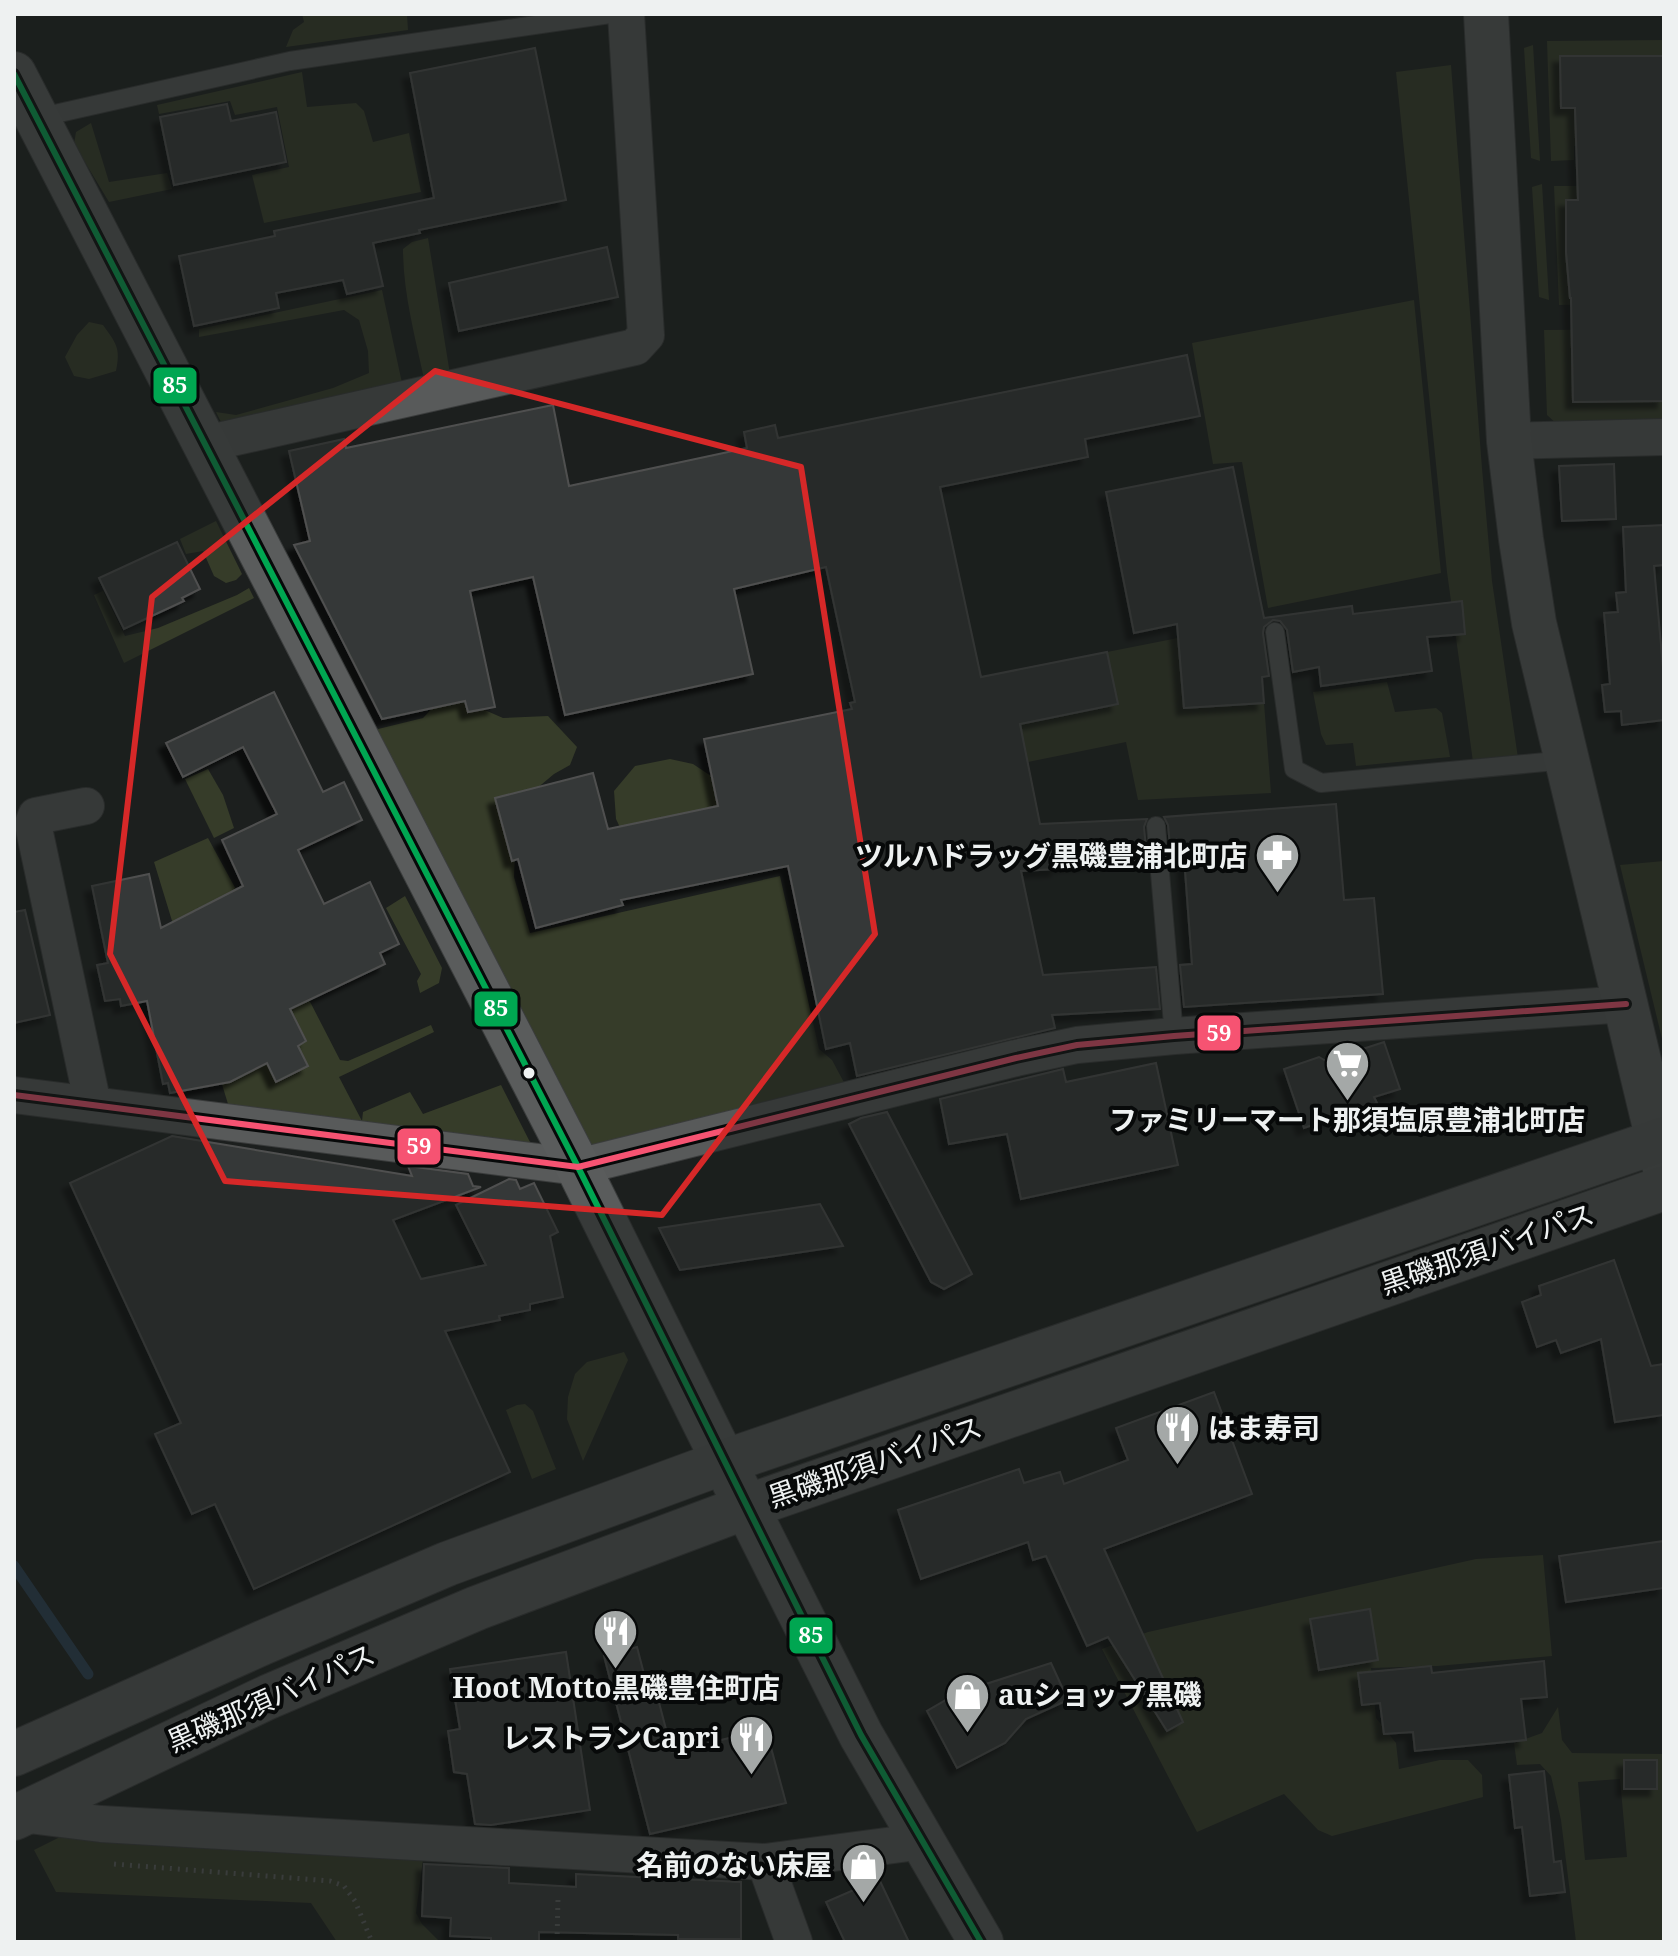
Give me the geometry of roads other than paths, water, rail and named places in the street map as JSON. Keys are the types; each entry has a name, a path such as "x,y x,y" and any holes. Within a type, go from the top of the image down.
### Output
{"main road":[{"path":"1486,14 1509,441 1534,623 1662,1148"},
{"path":"14,74 578,1167 861,1735 981,1942"},
{"name":"黒磯那須バイパス","path":"14,1754 447,1564 724,1462 1662,1148"},
{"name":"黒磯那須バイパス","path":"17,1816 268,1697 463,1613 746,1507 1664,1188"}],"street":[{"path":"205,444 635,347 646,335 626,14"},
{"path":"1509,441 1664,437"},
{"path":"86,806 36,816 33,824 93,1105"},
{"path":"14,1095 578,1167 1077,1045 1626,1004"},
{"path":"17,1816 101,1824 765,1862 924,1841"},
{"path":"765,1862 794,1942"}],"lane":[{"path":"37,118 290,61 610,14"},
{"path":"1275,632 1294,769 1321,783 1567,760"},
{"path":"1156,826 1174,1036"}],"waterway":[{"path":"14,1566 88,1674"}],"place":[{"name":"ツルハドラッグ黒磯豊浦北町店","path":"1278,895"},
{"name":"ファミリーマート那須塩原豊浦北町店","path":"1347,1102"},
{"name":"はま寿司","path":"1177,1467"},
{"name":"Hoot Motto黒磯豊住町店","path":"616,1670"},
{"name":"auショップ黒磯","path":"967,1734"},
{"name":"レストランCapri","path":"751,1777"},
{"name":"名前のない床屋","path":"863,1904"}]}
